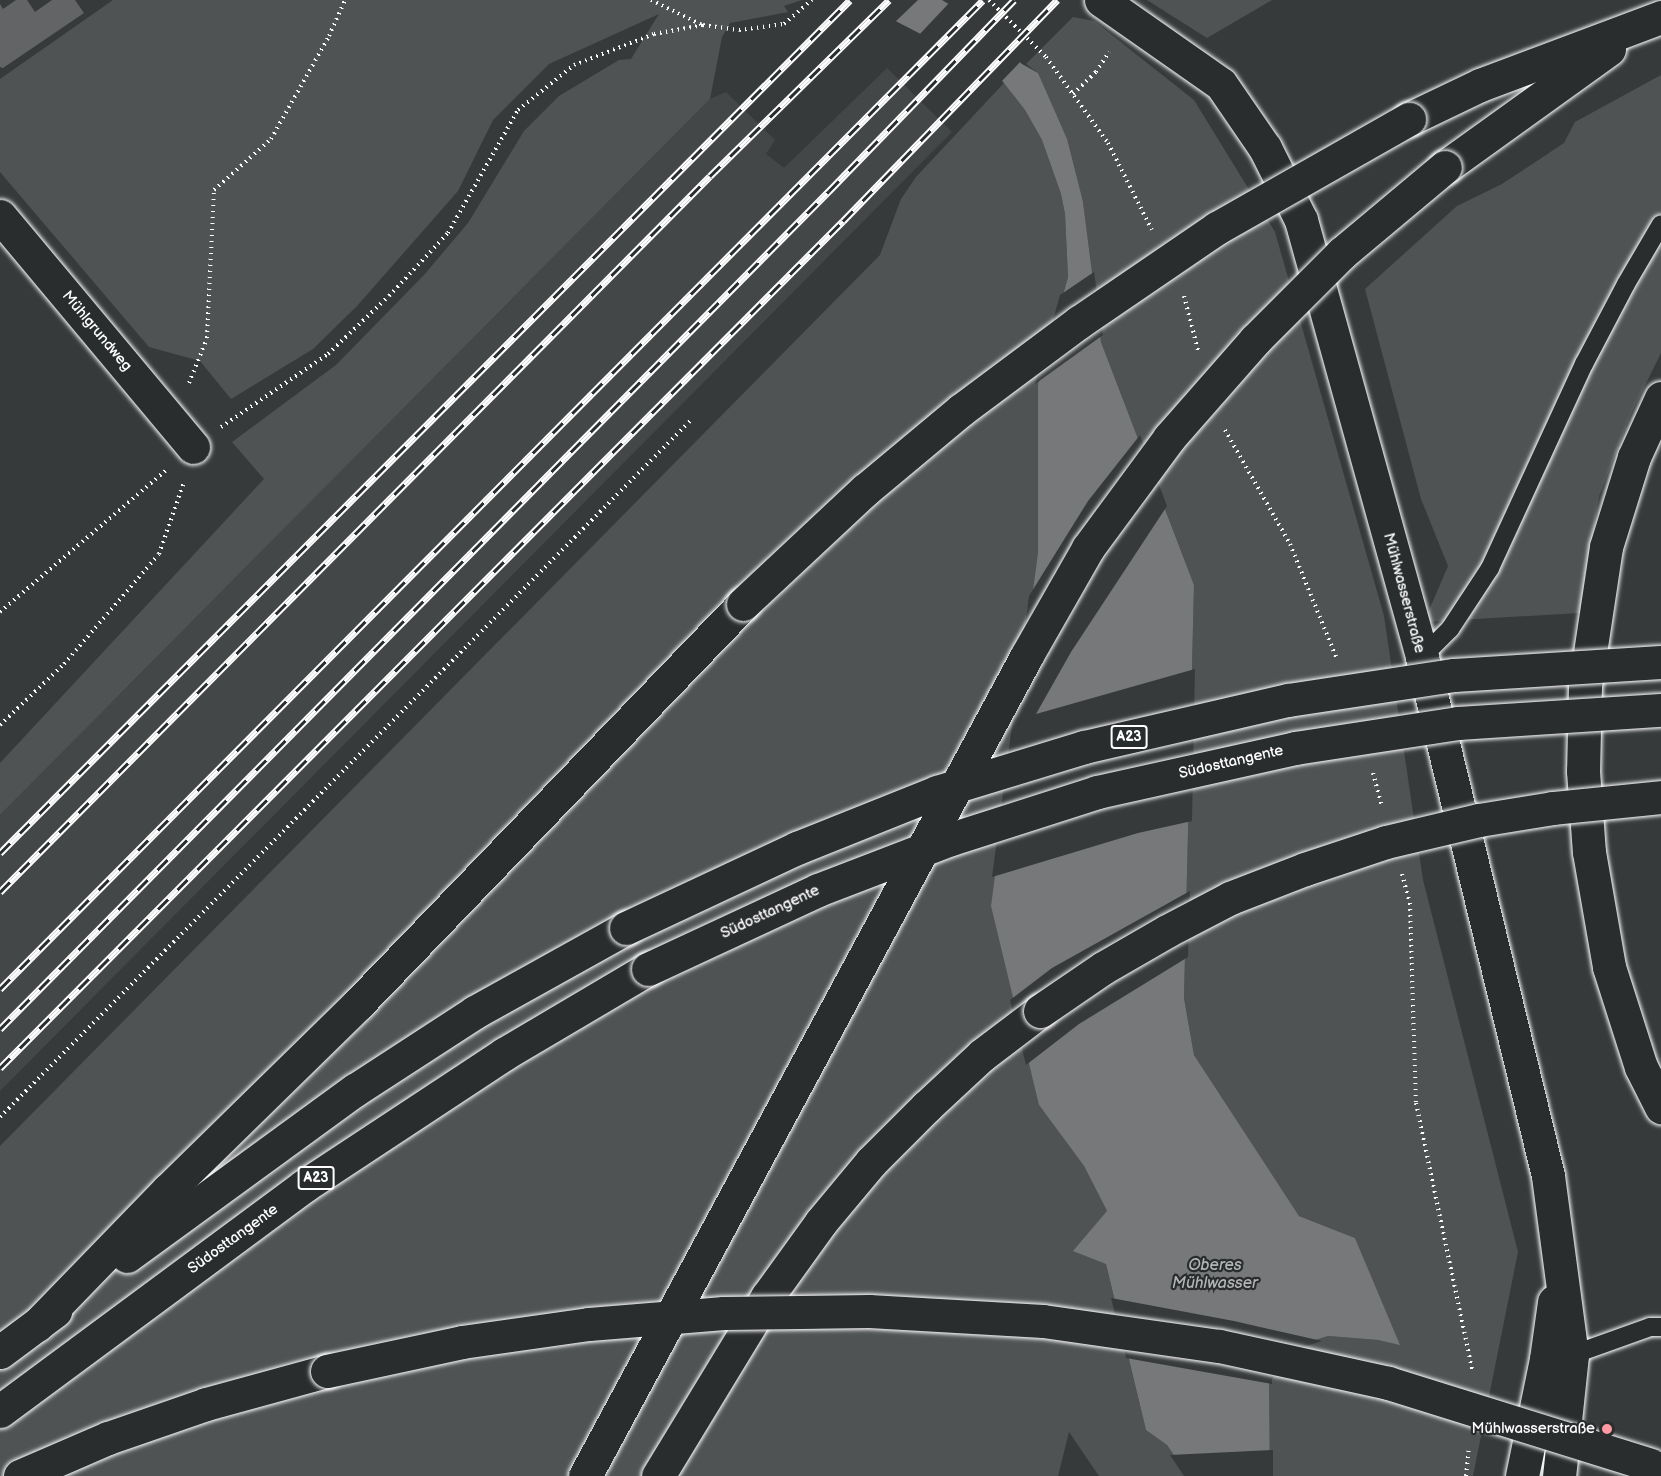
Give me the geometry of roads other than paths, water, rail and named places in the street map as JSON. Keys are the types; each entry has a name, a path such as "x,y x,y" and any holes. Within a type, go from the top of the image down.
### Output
{"main road":[{"name":"Mühlwasserstraße","path":"1101,0 1221,84 1265,148 1301,220 1422,657 1548,1176 1572,1356 1559,1476"},
{"path":"37,1325 168,1190 366,996 743,604 874,482 961,410 1079,322 1218,228 1409,119 1480,85 1652,21"},
{"path":"585,1476 1021,666 1088,548 1169,438 1255,340 1342,253 1445,167 1652,21"},
{"name":"Mühlgrundweg","path":"0,216 183,435"},
{"path":"1661,398 1634,457 1606,547 1585,686 1583,771 1589,852 1609,967 1641,1067 1661,1107"},
{"name":"A23","path":"0,1352 179,1215 355,1090 475,1012 626,928 797,848 937,792 1084,747 1288,700 1454,675 1661,662"},
{"name":"Südosttangente","path":"0,1411 304,1186 504,1054 648,969 818,890 951,839 1096,792 1295,748 1447,725 1661,710"},
{"path":"658,1476 767,1297 821,1222 871,1162 982,1055 1103,968 1230,898 1305,869 1386,842 1479,820 1553,808 1661,797"},
{"name":"Mühlwasserstraße","path":"1522,1476 1546,1359 1559,1267"},
{"path":"20,1476 108,1438 206,1404 327,1371 485,1339 589,1324 724,1313 869,1311 1044,1321 1219,1346 1388,1383 1656,1466"}],"lane":[{"path":"1422,657 1450,629 1490,568 1584,364 1661,224"},
{"path":"1572,1356 1650,1327 1661,1327"}],"water":[{"name":"Oberes Mühlwasser","path":"855,0 942,0 980,23 1022,64 1038,73 1067,139 1083,202 1101,342 1194,585 1184,998 1194,1055 1299,1216 1355,1238 1400,1345 1378,1340 1328,1336 1290,1348 1269,1379 1270,1476 1188,1476 1167,1445 1146,1430 1106,1264 1073,1251 1107,1211 1084,1166 1039,1105 991,906 1038,553 1038,384 1068,277 1065,214 1061,194 1042,140 1025,110 996,73"}],"railway":[{"path":"0,853 850,0"},
{"path":"0,892 710,176 889,0"},
{"path":"0,989 983,0"},
{"path":"0,1029 829,191 1014,0"},
{"path":"0,1068 843,221 1057,0"}],"place":[{"name":"Mühlwasserstraße","path":"1607,1429"}]}
